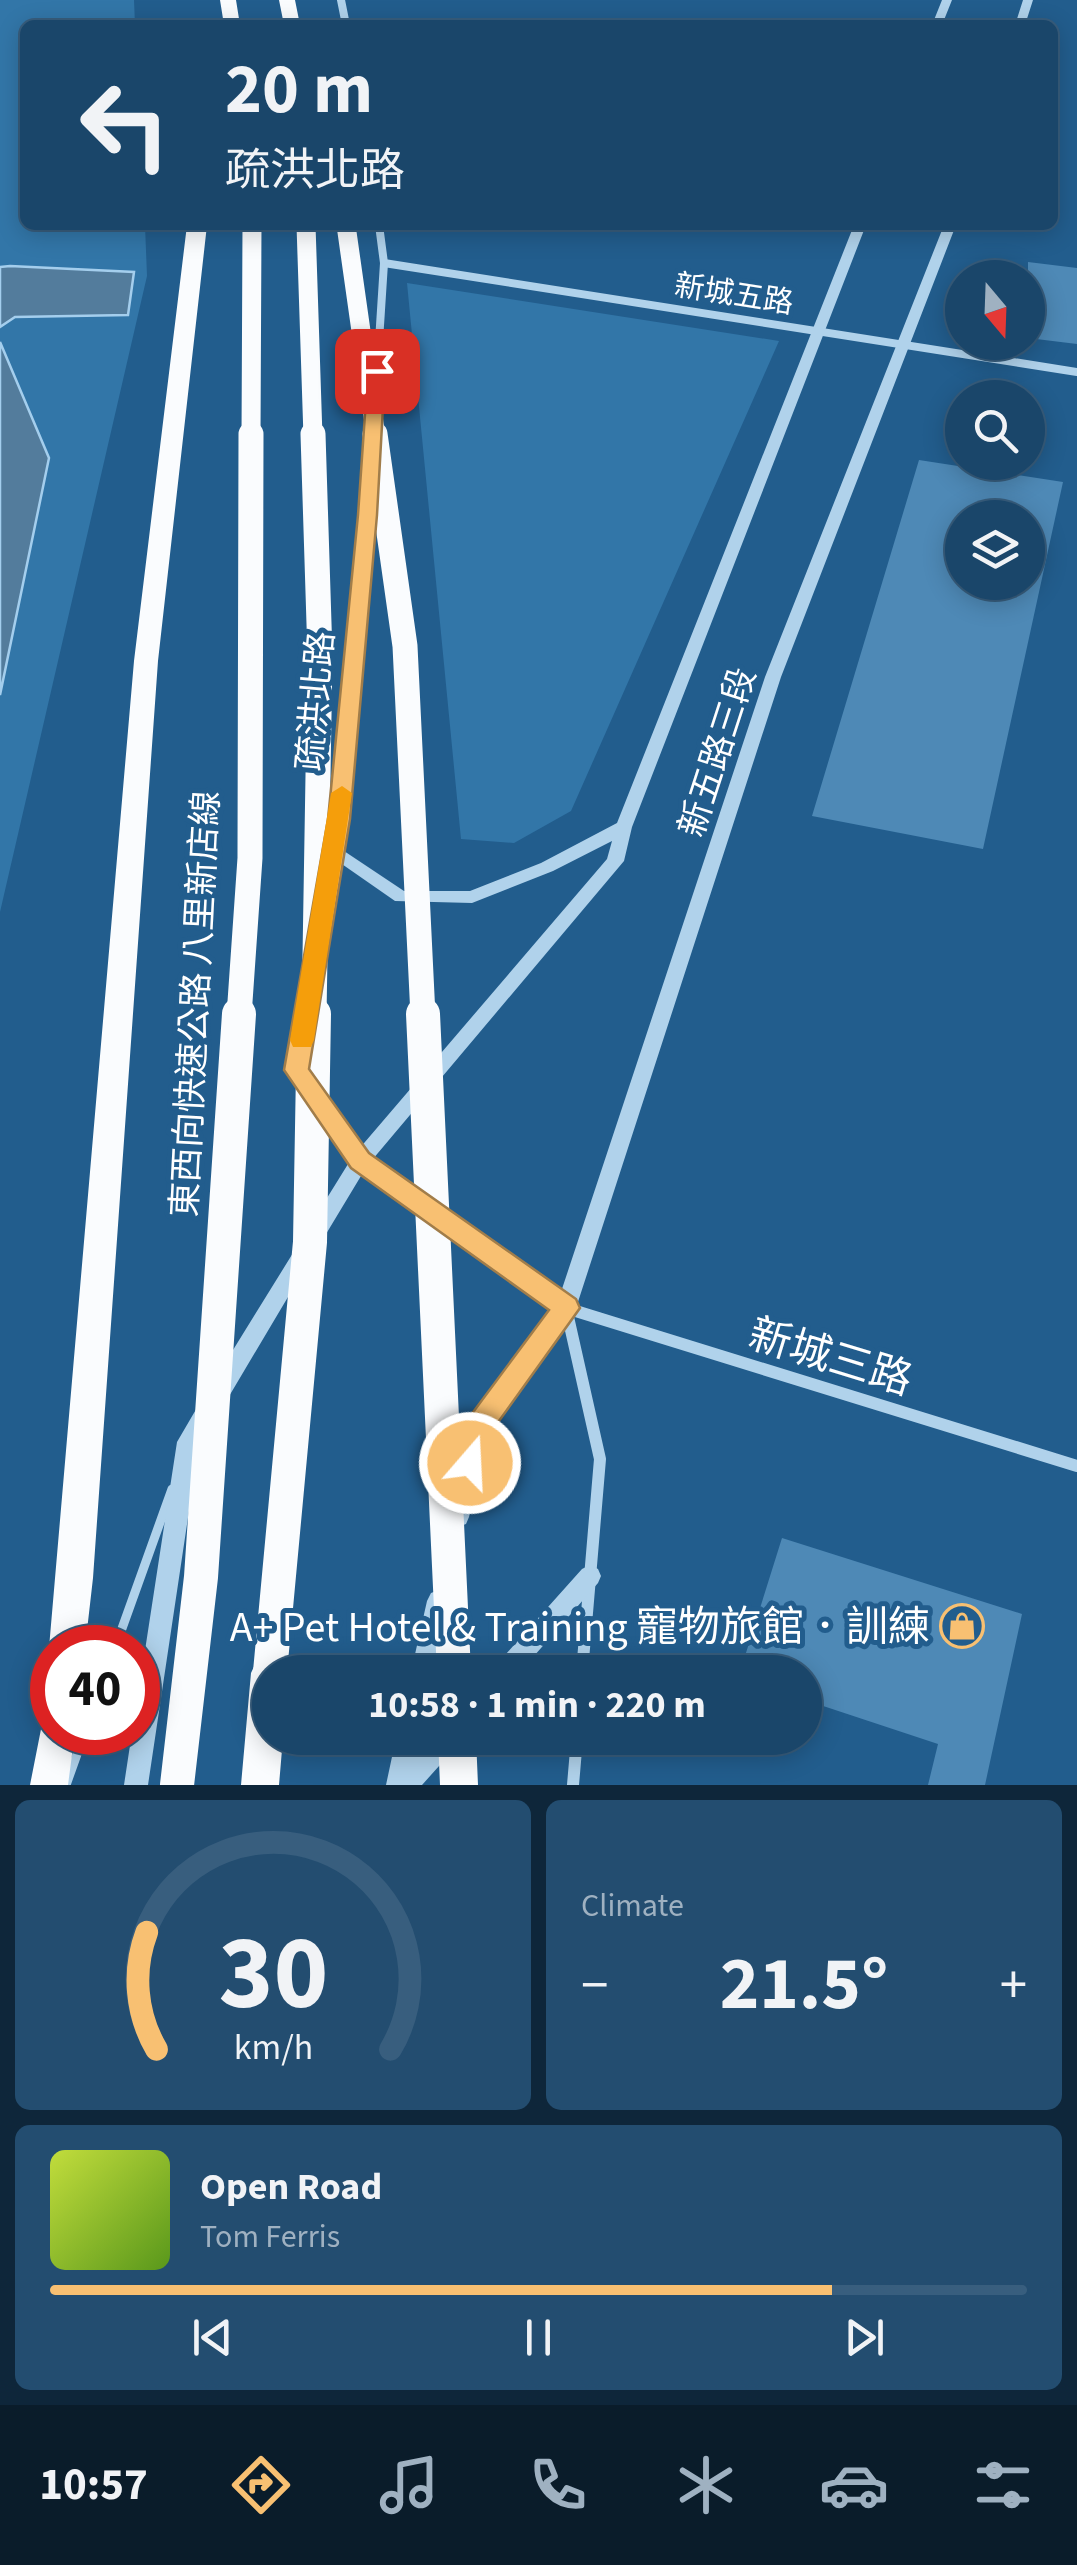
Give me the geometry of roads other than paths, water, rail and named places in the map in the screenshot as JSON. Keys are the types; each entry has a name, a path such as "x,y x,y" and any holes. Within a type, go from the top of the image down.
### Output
{"highway":[{"path":"69,1625 146,661 195,230"},
{"name":"東西向快速公路 八里新店線","path":"177,1785 200,1576 250,858 252,230"},
{"path":"272,1655 310,1242 320,655 306,230"},
{"path":"347,230 405,646 453,1655"},
{"path":"49,1785 53,1755"},
{"path":"260,1785 263,1755"},
{"path":"458,1755 459,1785"}],"street":[{"name":"疏洪北路","path":"300,1052 335,853 368,515 384,263 379,230"},
{"name":"新五路三段","path":"360,1160 615,861 624,826 858,230"},
{"name":"新五路三段","path":"566,1308 773,676 948,230"},
{"name":"新城五路","path":"384,263 1077,372"},
{"path":"335,853 401,897 472,897 547,867 624,826"},
{"path":"297,1070 360,1160 566,1308 600,1459 583,1655"},
{"path":"136,1785 188,1442 360,1160"},
{"path":"427,1655 478,1428 566,1308"},
{"name":"新城三路","path":"566,1308 1077,1466"},
{"path":"520,1655 590,1576"},
{"path":"398,1785 404,1755"},
{"path":"406,1785 433,1755"},
{"path":"574,1785 576,1755"}],"lane":[{"path":"123,1625 188,1442"},
{"path":"66,1785 77,1755"}],"place":[{"name":"A+ Pet Hotel & Training 寵物旅館．訓練","path":"962,1626"}]}
